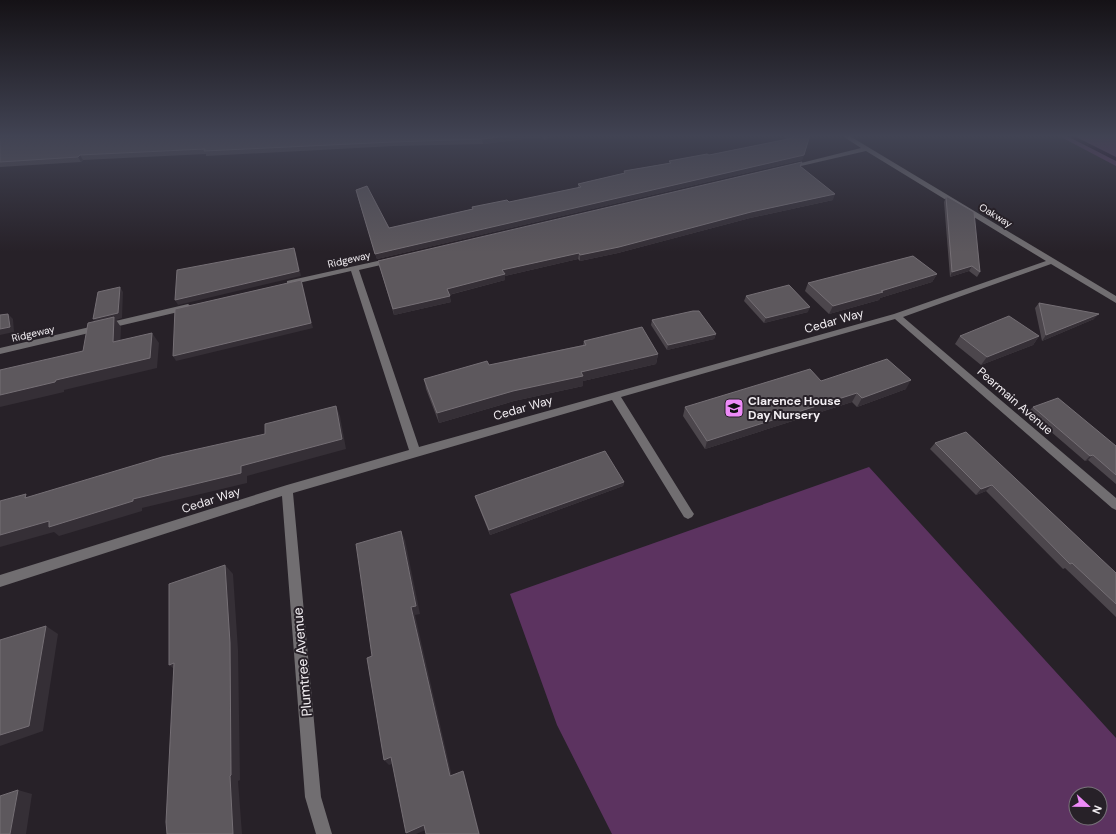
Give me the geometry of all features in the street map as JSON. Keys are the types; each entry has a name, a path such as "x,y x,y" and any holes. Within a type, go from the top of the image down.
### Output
{"street":[{"name":"Oakway","path":"907,174 1116,300"},
{"name":"Ridgeway","path":"284,284 400,257"},
{"name":"Cedar Way","path":"0,582 287,490 415,452 897,316 1052,261"},
{"path":"354,268 415,452"},
{"name":"Ridgeway","path":"0,351 200,304"},
{"name":"Pearmain Avenue","path":"897,316 1116,505"},
{"path":"615,396 688,514"},
{"name":"Plumtree Avenue","path":"287,490 313,797 324,834"}],"shaded area":[{"path":"869,467 1116,738 1116,834 612,834 557,725 510,594"}],"building":[{"path":"621,174 722,174 375,254 356,190 367,186 389,228 473,209 472,207 507,200 509,202 581,187 578,184"},
{"path":"751,174 810,174 835,194 751,212 619,247 580,255 579,253 502,270 505,274 447,289 450,296 393,309 378,261"},
{"path":"946,197 974,212 980,272 972,266 952,272"},
{"path":"294,248 299,271 175,300 177,270"},
{"path":"913,256 937,274 881,291 883,292 833,306 808,283"},
{"path":"301,280 311,323 173,356 175,309"},
{"path":"789,285 810,307 766,318 746,296"},
{"path":"120,287 118,313 93,319 98,292"},
{"path":"1039,303 1099,314 1046,335"},
{"path":"699,311 716,334 668,345 652,320"},
{"path":"8,314 10,327 0,329 0,315"},
{"path":"1009,316 1039,336 987,357 960,336"},
{"path":"114,317 113,342 152,333 150,358 0,395 0,370 83,351 88,323"},
{"path":"642,327 658,354 581,372 583,376 513,391 437,413 424,379 487,361 489,365 586,345 584,341"},
{"path":"887,359 911,380 862,398 857,393 707,441 685,407 810,369 821,381"},
{"path":"1058,398 1116,446 1116,475 1093,455 1090,456 1033,407"},
{"path":"336,406 342,439 241,466 241,473 133,499 133,501 49,527 49,521 0,535 0,501 26,494 25,498 162,457 265,434 265,424"},
{"path":"966,432 1116,573 1116,604 1072,563 1070,564 992,485 981,489 935,443"},
{"path":"605,451 624,482 489,530 475,496"},
{"path":"401,531 416,606 411,607 450,776 463,771 479,834 426,834 424,825 406,833 391,757 384,760 367,658 372,656 356,544"},
{"path":"225,565 230,643 230,776 233,834 167,834 166,822 174,663 169,665 169,584"},
{"path":"46,626 29,726 0,735 0,640"},
{"path":"18,790 10,834 0,834 0,796"}],"place":[{"name":"Clarence House Day Nursery","path":"734,408"}]}
